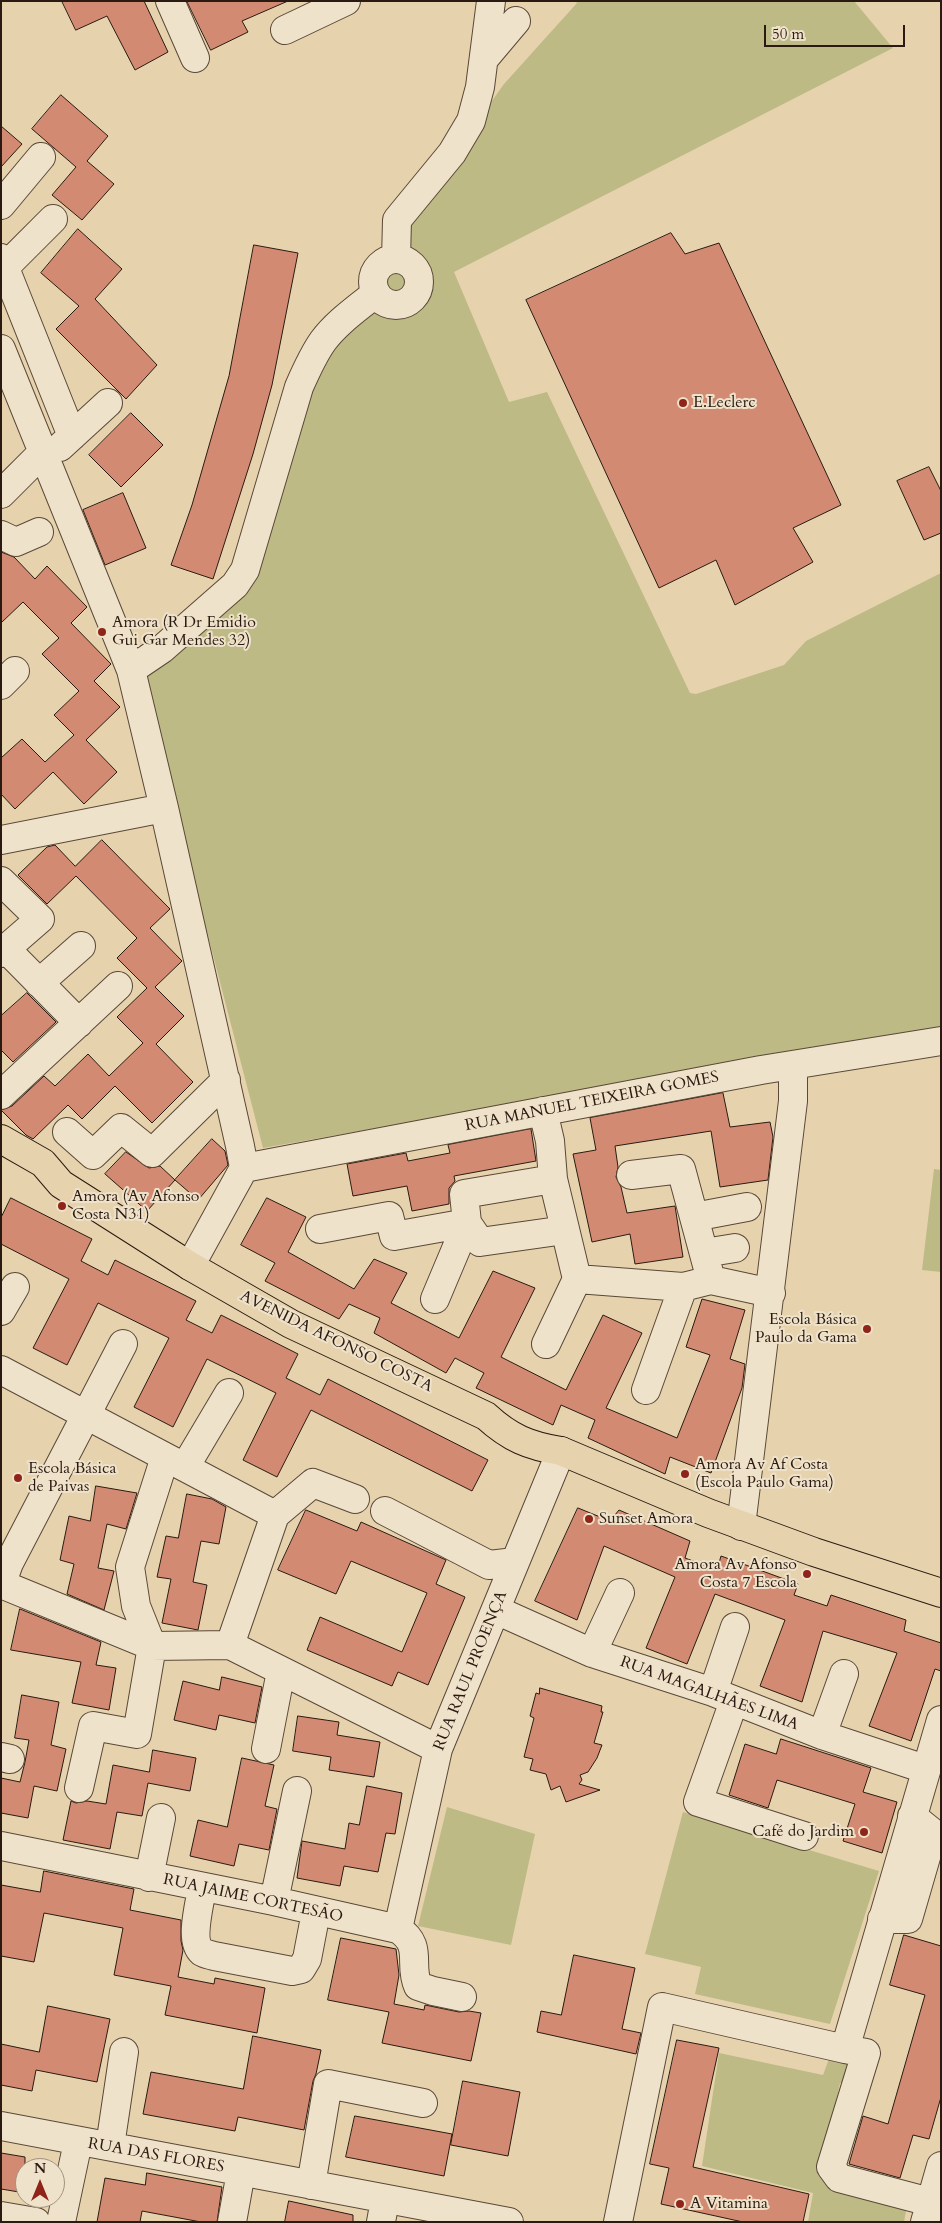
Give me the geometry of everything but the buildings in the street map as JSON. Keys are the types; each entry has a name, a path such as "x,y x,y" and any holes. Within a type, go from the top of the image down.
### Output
{"main road":[{"name":"AVENIDA AFONSO COSTA","path":"1,1139 43,1163 61,1184"},
{"name":"AVENIDA AFONSO COSTA","path":"1,1156 36,1177 61,1184 190,1266 290,1324 486,1416 502,1430 535,1447 562,1450 741,1526 941,1593"}],"street":[{"path":"170,1 195,58"},
{"path":"285,30 346,1"},
{"path":"396,259 397,220 452,153 471,121 480,87 490,1"},
{"path":"484,59 516,21"},
{"path":"1,205 41,157"},
{"path":"53,218 3,262 72,436"},
{"path":"388,260 404,260 416,270 419,286 411,300 396,305 388,304 376,294 374,286 376,271 388,260"},
{"path":"131,670 162,650 235,584 245,570 299,387 323,340 376,294"},
{"path":"1,349 131,670 226,1080 244,1168 190,1266"},
{"path":"1,494 44,456 72,436 108,403"},
{"path":"1,535 16,542 39,532"},
{"path":"1,840 164,808"},
{"path":"1,881 40,919 4,951 79,1023"},
{"path":"39,983 81,946"},
{"path":"1,1095 118,986"},
{"name":"RUA MANUEL TEIXEIRA GOMES","path":"244,1168 843,1055 941,1041"},
{"path":"741,1526 793,1101 793,1065"},
{"path":"67,1132 93,1155 120,1128 152,1153 226,1080"},
{"path":"543,1112 550,1141 553,1179 577,1279 546,1344"},
{"path":"631,1175 681,1169 711,1280"},
{"path":"553,1179 464,1194 467,1222 480,1242 565,1230"},
{"path":"694,1217 747,1207"},
{"path":"320,1229 389,1216 394,1236 467,1222"},
{"path":"435,1299 467,1222"},
{"path":"704,1253 735,1248"},
{"path":"577,1279 684,1286 711,1280 771,1293"},
{"path":"1,1311 16,1286"},
{"path":"646,1390 684,1286"},
{"path":"123,1344 9,1563 1,1584 86,1617 152,1646 230,1645 438,1749"},
{"path":"1,1370 275,1515"},
{"path":"79,1788 94,1726 138,1734 152,1646 136,1606 130,1567 175,1462 229,1394"},
{"name":"RUA RAUL PROENÇA","path":"398,1929 438,1749 496,1610 502,1563 562,1450"},
{"path":"230,1645 275,1515 313,1482 355,1500"},
{"path":"385,1511 502,1563"},
{"path":"592,1652 620,1593"},
{"name":"RUA MAGALHÃES LIMA","path":"496,1610 592,1652 723,1696 822,1735 925,1769"},
{"path":"735,1628 723,1696 698,1802 804,1836"},
{"path":"266,1749 281,1671"},
{"path":"822,1735 844,1674"},
{"path":"845,2049 925,1769 941,1720"},
{"path":"274,1901 297,1791"},
{"path":"149,1877 161,1818"},
{"name":"RUA JAIME CORTESÃO","path":"1,1846 274,1901 398,1929"},
{"path":"202,1888 196,1942 202,1952 214,1956 292,1971 301,1969 307,1959 316,1912"},
{"path":"398,1929 408,1935 414,1946 416,1962 414,1976 418,1986 462,1997"},
{"path":"619,2219 662,2007 866,2053 831,2167 839,2178 928,2212 941,2166"},
{"path":"110,2146 124,2052"},
{"path":"311,2185 328,2084 423,2103"},
{"name":"RUA DAS FLORES","path":"1,2126 311,2185 383,2211 508,2222"},
{"path":"61,2222 78,2142"},
{"path":"232,2222 241,2172"},
{"path":"1,2216 36,2222"}],"shaded area":[{"path":"575,1 854,1 893,48 454,272 509,402 547,392 690,693 696,694 784,665 806,641 941,573 941,1029 263,1148 141,677 251,570 338,316 504,84 577,3"},
{"path":"934,1169 941,1170 941,1272 922,1270"},
{"path":"447,1807 535,1834 511,1945 418,1926"},
{"path":"683,1812 879,1871 830,2024 695,1994 701,1967 645,1954"},
{"path":"719,2053 823,2075 829,2059 857,2066 853,2085 840,2083 821,2170 907,2206 904,2222 808,2222 813,2193 702,2166"}],"place":[{"name":"E.Leclerc","path":"683,403"},
{"name":"Amora (R Dr Emidio Gui Gar Mendes 32)","path":"102,632"},
{"name":"Amora (Av Afonso Costa N31)","path":"62,1206"},
{"name":"Escola Básica Paulo da Gama","path":"867,1329"},
{"name":"Amora Av Af Costa (Escola Paulo Gama)","path":"685,1474"},
{"name":"Escola Básica de Paivas","path":"18,1478"},
{"name":"Sunset Amora","path":"589,1519"},
{"name":"Amora Av Afonso Costa 7 Escola","path":"807,1574"},
{"name":"Café do Jardim","path":"864,1832"},
{"name":"A Vitamina","path":"680,2204"}]}
